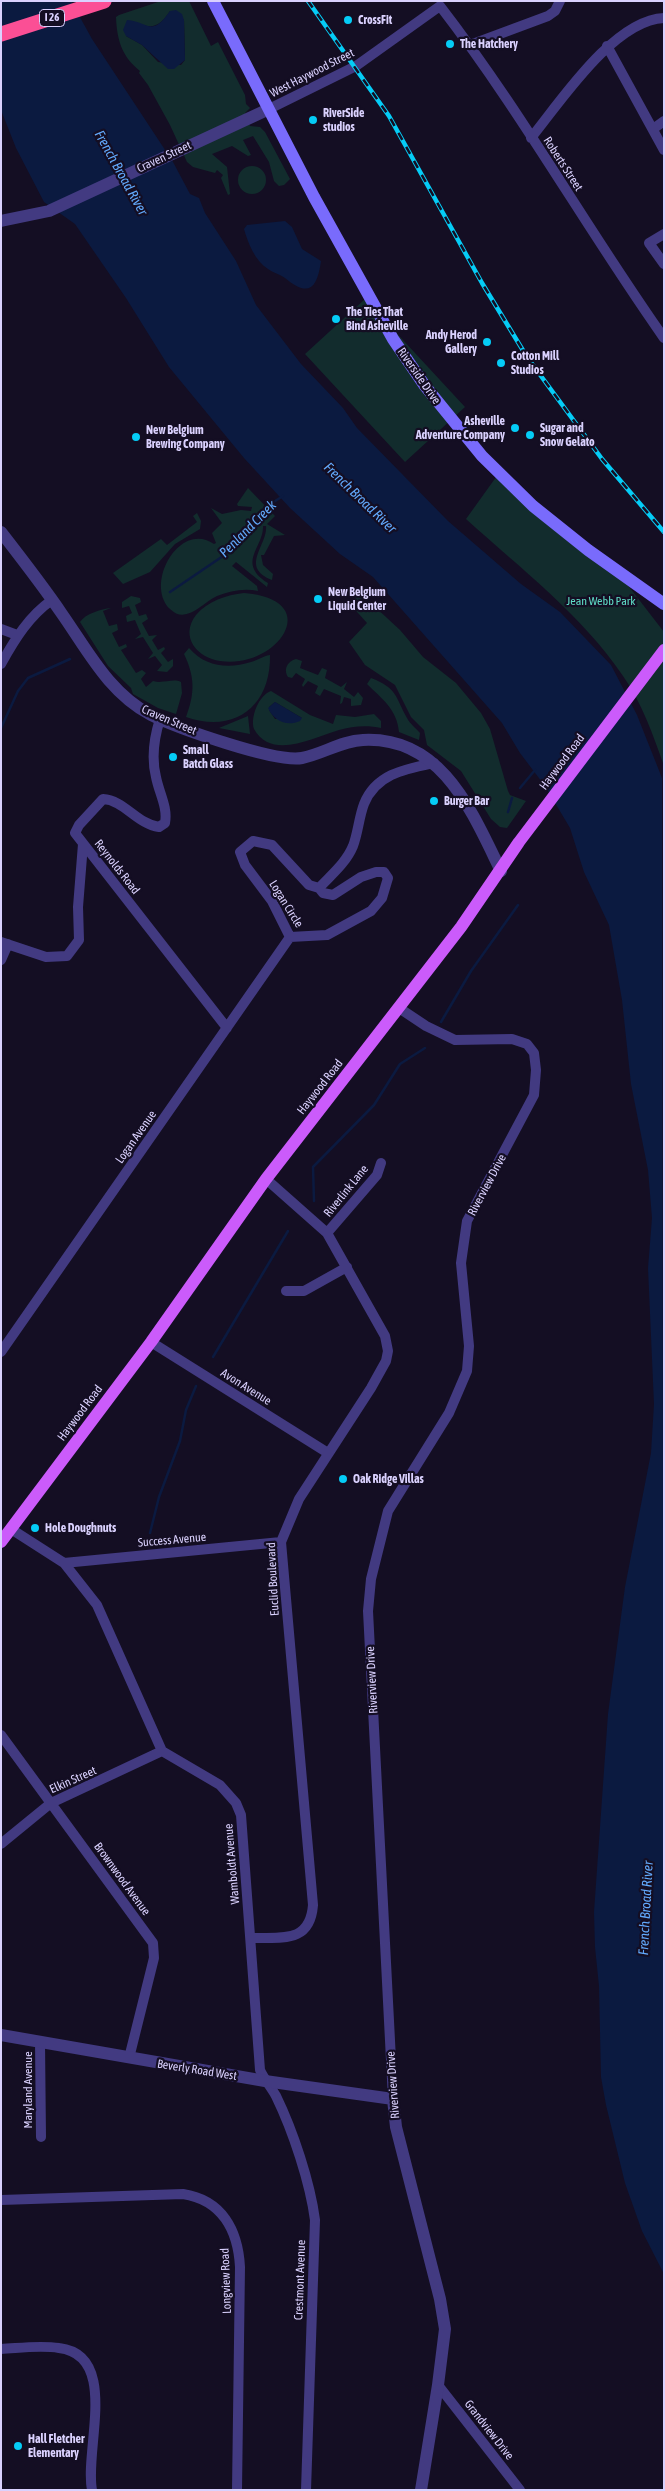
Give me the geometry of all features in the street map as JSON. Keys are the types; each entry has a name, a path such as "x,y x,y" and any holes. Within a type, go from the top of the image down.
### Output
{"highway":[{"name":"I 26","path":"1,34 104,1"}],"main road":[{"name":"Riverside Drive","path":"213,1 308,185 393,339 457,428 488,462 552,522 664,604"},
{"name":"Haywood Road","path":"1,1542 151,1342 266,1179 399,1008 501,871 519,842 664,650"}],"street":[{"path":"470,45 548,16 555,11 560,1"},
{"name":"West Haywood Street","path":"269,109 356,66 440,6"},
{"name":"Roberts Street","path":"440,6 470,45 613,266 664,338"},
{"path":"531,138 607,46 633,27 657,18 664,18"},
{"path":"607,46 664,150"},
{"name":"Craven Street","path":"1,221 48,211 269,109"},
{"path":"653,129 664,122"},
{"path":"664,234 649,244 664,264"},
{"name":"Craven Street","path":"1,532 52,600 110,683 138,706 160,719 207,736 285,758 302,758 346,742 375,740 393,743 434,763 453,782 501,871"},
{"path":"1,664 17,635 35,614 52,600"},
{"path":"1,629 17,635"},
{"path":"83,844 75,833 79,825 103,799 112,799 150,826 159,827 165,823 167,813 155,775 153,740 160,719"},
{"path":"319,888 343,863 353,847 364,805 372,791 398,770 434,763"},
{"name":"Logan Circle","path":"253,842 272,845 309,885 319,888 323,893 332,895 361,877 376,872 384,872 388,878 382,898 371,911 327,935 290,937 272,901 245,864 240,852 253,842"},
{"name":"Reynolds Road","path":"5,943 46,956 67,956 80,940 78,907 83,844"},
{"name":"Reynolds Road","path":"83,844 227,1028"},
{"name":"Logan Avenue","path":"1,1352 290,937"},
{"path":"1,960 5,943"},
{"name":"Riverview Drive","path":"399,1008 426,1026 455,1040 512,1039 527,1044 534,1053 536,1070 534,1095 467,1221 461,1263 469,1346 467,1371 449,1413 388,1511 372,1579 368,1611 396,2127 440,2299 445,2329 421,2490"},
{"name":"Riverlink Lane","path":"327,1233 377,1175 382,1163"},
{"name":"Euclid Boulevard","path":"250,1938 300,1934 312,1920 282,1542 299,1499 371,1388 386,1361 388,1351 384,1336 327,1233 266,1179"},
{"path":"286,1291 304,1291 347,1267"},
{"name":"Avon Avenue","path":"151,1342 328,1453"},
{"path":"11,1529 64,1563 97,1604 162,1751"},
{"name":"Success Avenue","path":"64,1563 282,1542"},
{"name":"Brownwood Avenue","path":"1,1735 153,1943 155,1950 154,1958 129,2058"},
{"name":"Wamboldt Avenue","path":"162,1751 220,1785 236,1803 241,1815 260,2070 265,2081"},
{"name":"Elkin Street","path":"1,1844 51,1803 162,1751"},
{"name":"Beverly Road West","path":"1,2035 265,2081 393,2099"},
{"name":"Maryland Avenue","path":"40,2042 41,2137"},
{"name":"Crestmont Avenue","path":"265,2081 275,2095 309,2183 315,2220 306,2490"},
{"name":"Longview Road","path":"1,2200 183,2194 201,2198 221,2212 230,2223 236,2238 240,2267 237,2490"},
{"path":"1,2349 60,2348 82,2358 89,2366 95,2384 92,2490"},
{"name":"Grandview Drive","path":"438,2385 520,2490"}],"green space":[{"path":"161,1 189,1 211,46 218,42 245,95 246,104 250,108 245,113 250,126 260,127 265,132 290,179 284,185 279,186 274,181 269,162 253,136 243,140 251,155 248,156 232,146 212,154 227,167 230,194 228,195 221,178 223,175 217,170 215,173 193,167 187,162 170,125 148,85 139,73 140,71 122,49 116,17","holes":["170,11 184,20 185,60 181,65 158,62 142,45 126,36 140,24 145,26 158,24"]},
{"path":"252,166 262,170 266,180 262,190 252,194 242,190 238,180 242,170"},
{"path":"365,299 465,407 405,462 305,354"},
{"name":"Jean Webb Park","path":"499,473 623,579 664,632 664,766 636,697 607,654 570,612 466,519"},
{"path":"248,488 275,516 267,524 285,535 274,536 264,555 261,555 263,565 273,574 272,580 262,575 257,569 257,555 266,526 263,526 253,562 254,569 259,576 268,583 267,587 236,562 232,566 257,586 258,591 242,590 227,593 211,599 188,614 176,613 170,609 163,598 161,584 170,558 178,547 189,540 201,539 216,543 212,533 222,523 211,508 222,514 241,510 251,511 252,507 238,506 237,504"},
{"path":"197,513 201,521 200,529 175,544 150,572 123,584 113,573 161,539 167,545 197,522 193,516"},
{"path":"244,593 269,598 283,608 288,620 284,633 274,645 259,655 241,661 220,661 205,656 193,645 190,638 191,623 196,615 206,606 231,595"},
{"path":"360,593 400,630 423,657 456,683 481,713 490,729 510,795 526,801 507,828 500,827 491,819 461,771 427,745 424,730 411,717 395,685 365,665 349,642 367,623 349,603"},
{"path":"131,596 140,598 141,602 135,605 139,616 146,614 148,619 142,623 149,636 157,635 152,640 158,650 164,647 165,649 161,653 168,662 173,659 173,666 167,672 157,671 162,665 155,656 148,659 153,653 143,637 135,639 141,634 135,620 127,622 126,616 132,613 129,606 122,608 122,602"},
{"path":"111,608 103,611 109,626 117,624 118,630 112,633 119,647 126,644 127,647 121,650 136,673 142,670 146,673 141,679 146,687 153,681 181,682 182,693 176,714 158,708 133,694 131,688 108,666 80,622 94,612"},
{"path":"189,648 210,663 226,666 243,664 270,655 269,673 257,702 247,712 220,722 186,717 192,693 192,678 184,654"},
{"path":"296,659 302,661 300,668 318,675 322,668 327,670 325,678 341,687 347,682 344,689 354,697 358,692 363,698 361,705 351,706 351,699 344,697 340,704 341,696 324,689 320,696 315,693 318,686 308,681 303,687 305,679 296,673 292,678 288,677 287,666"},
{"path":"371,678 391,689 408,720 420,733 419,740 399,732 398,724 392,711 367,684"},
{"path":"271,691 310,715 333,724 336,715 355,717 374,714 381,721 381,728 365,726 349,728 294,744 271,744 262,739 254,729 253,724 256,707 267,693","holes":["275,702 302,718 275,719 269,707"]},
{"path":"248,716 250,734 219,728"}],"water":[{"name":"French Broad River","path":"1,1 71,1 92,39 173,162 190,194 199,198 205,213 236,261 256,305 301,364 343,408 357,428 448,521 521,584 560,612 611,665 637,715 662,778 664,2274 642,2231 625,2183 606,2105 601,2077 599,1986 595,1947 594,1912 608,1714 625,1587 651,1453 654,1404 648,1268 652,1218 648,1170 631,1084 622,1000 609,925 584,872 570,828 545,786 520,753 502,723 373,577 340,554 290,508 244,458 169,367 126,298 75,224 44,202 16,148 1,110"},
{"path":"176,10 182,14 184,20 185,60 174,69 168,69 142,45 126,36 123,30 127,20 154,26 164,19 170,11"},
{"path":"285,221 292,227 302,249 321,261 317,279 310,288 305,289 293,284 263,266 253,251 244,229 247,225"},
{"path":"275,702 302,718 300,721 286,723 277,719 268,708"}],"waterway":[{"name":"Penland Creek","path":"170,592 226,554 272,503 283,496"},
{"name":"Penland Creek","path":"1,728 18,691 28,678 70,659"},
{"path":"520,788 535,770"},
{"path":"508,812 512,798"},
{"path":"441,1022 471,971 518,905"},
{"path":"314,1201 313,1167 374,1105 400,1064 425,1048"},
{"path":"213,1357 288,1231"},
{"path":"150,1533 159,1497 180,1441 186,1410 196,1386"}],"railway":[{"path":"308,1 389,116 482,283 527,357 602,459 664,532"}],"place":[{"name":"CrossFit","path":"348,20"},
{"name":"The Hatchery","path":"450,44"},
{"name":"RiverSide studios","path":"313,120"},
{"name":"The Ties That Bind Asheville","path":"336,319"},
{"name":"Andy Herod Gallery","path":"487,342"},
{"name":"Cotton Mill Studios","path":"501,363"},
{"name":"Asheville Adventure Company","path":"515,428"},
{"name":"Sugar and Snow Gelato","path":"530,435"},
{"name":"New Belgium Brewing Company","path":"136,437"},
{"name":"New Belgium Liquid Center","path":"318,599"},
{"name":"Small Batch Glass","path":"173,757"},
{"name":"Burger Bar","path":"434,801"},
{"name":"Oak Ridge Villas","path":"343,1479"},
{"name":"Hole Doughnuts","path":"35,1528"},
{"name":"Hall Fletcher Elementary","path":"18,2446"}]}
